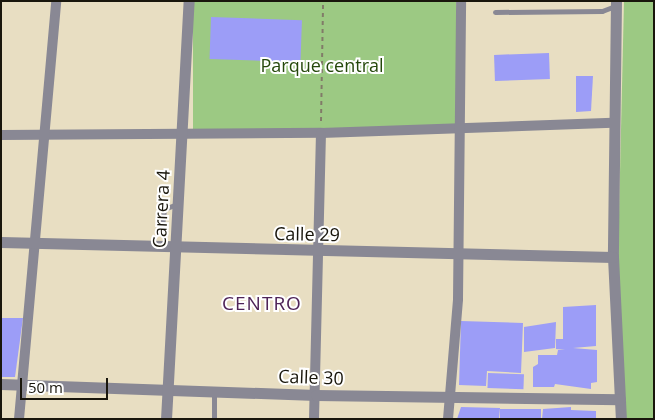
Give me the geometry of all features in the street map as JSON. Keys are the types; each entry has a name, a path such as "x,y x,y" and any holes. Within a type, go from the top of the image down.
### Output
{"street":[{"path":"19,419 56,1"},
{"name":"Carrera 4","path":"166,419 180,204 181,135 189,1"},
{"path":"448,419 459,255 461,1"},
{"path":"616,4 612,257 621,419"},
{"path":"1,135 321,133 613,123"},
{"path":"314,419 320,252 321,133"},
{"name":"Calle 29","path":"1,242 177,249 612,257"},
{"name":"Calle 30","path":"1,384 168,388 316,395 620,399"}],"lane":[{"path":"495,12 602,11 616,4"},
{"path":"162,226 164,209 180,204"},
{"path":"214,391 214,419"}],"path":[{"path":"321,133 323,1"}],"green space":[{"name":"Parque central","path":"193,1 456,1 456,131 193,131"},
{"path":"624,1 654,1 654,419 625,419 618,259"}],"building":[{"path":"211,17 302,20 300,62 210,59"},
{"path":"549,53 550,79 495,81 494,55"},
{"path":"576,76 593,76 591,111 576,112"},
{"path":"596,305 596,346 573,348 597,350 597,382 591,383 591,389 555,384 554,387 533,387 533,367 538,364 538,355 557,355 558,350 565,350 556,349 556,339 563,339 563,307"},
{"path":"1,318 23,318 15,377 1,377"},
{"path":"461,321 523,323 521,373 487,371 486,386 459,385"},
{"path":"556,322 555,348 524,352 524,327"},
{"path":"488,373 524,374 523,389 487,388"},
{"path":"461,407 500,408 499,419 457,419"},
{"path":"571,407 571,410 596,411 596,419 542,419 543,409"},
{"path":"500,409 541,409 541,419 500,419"}],"district":[{"name":"CENTRO","path":"262,304"}]}
